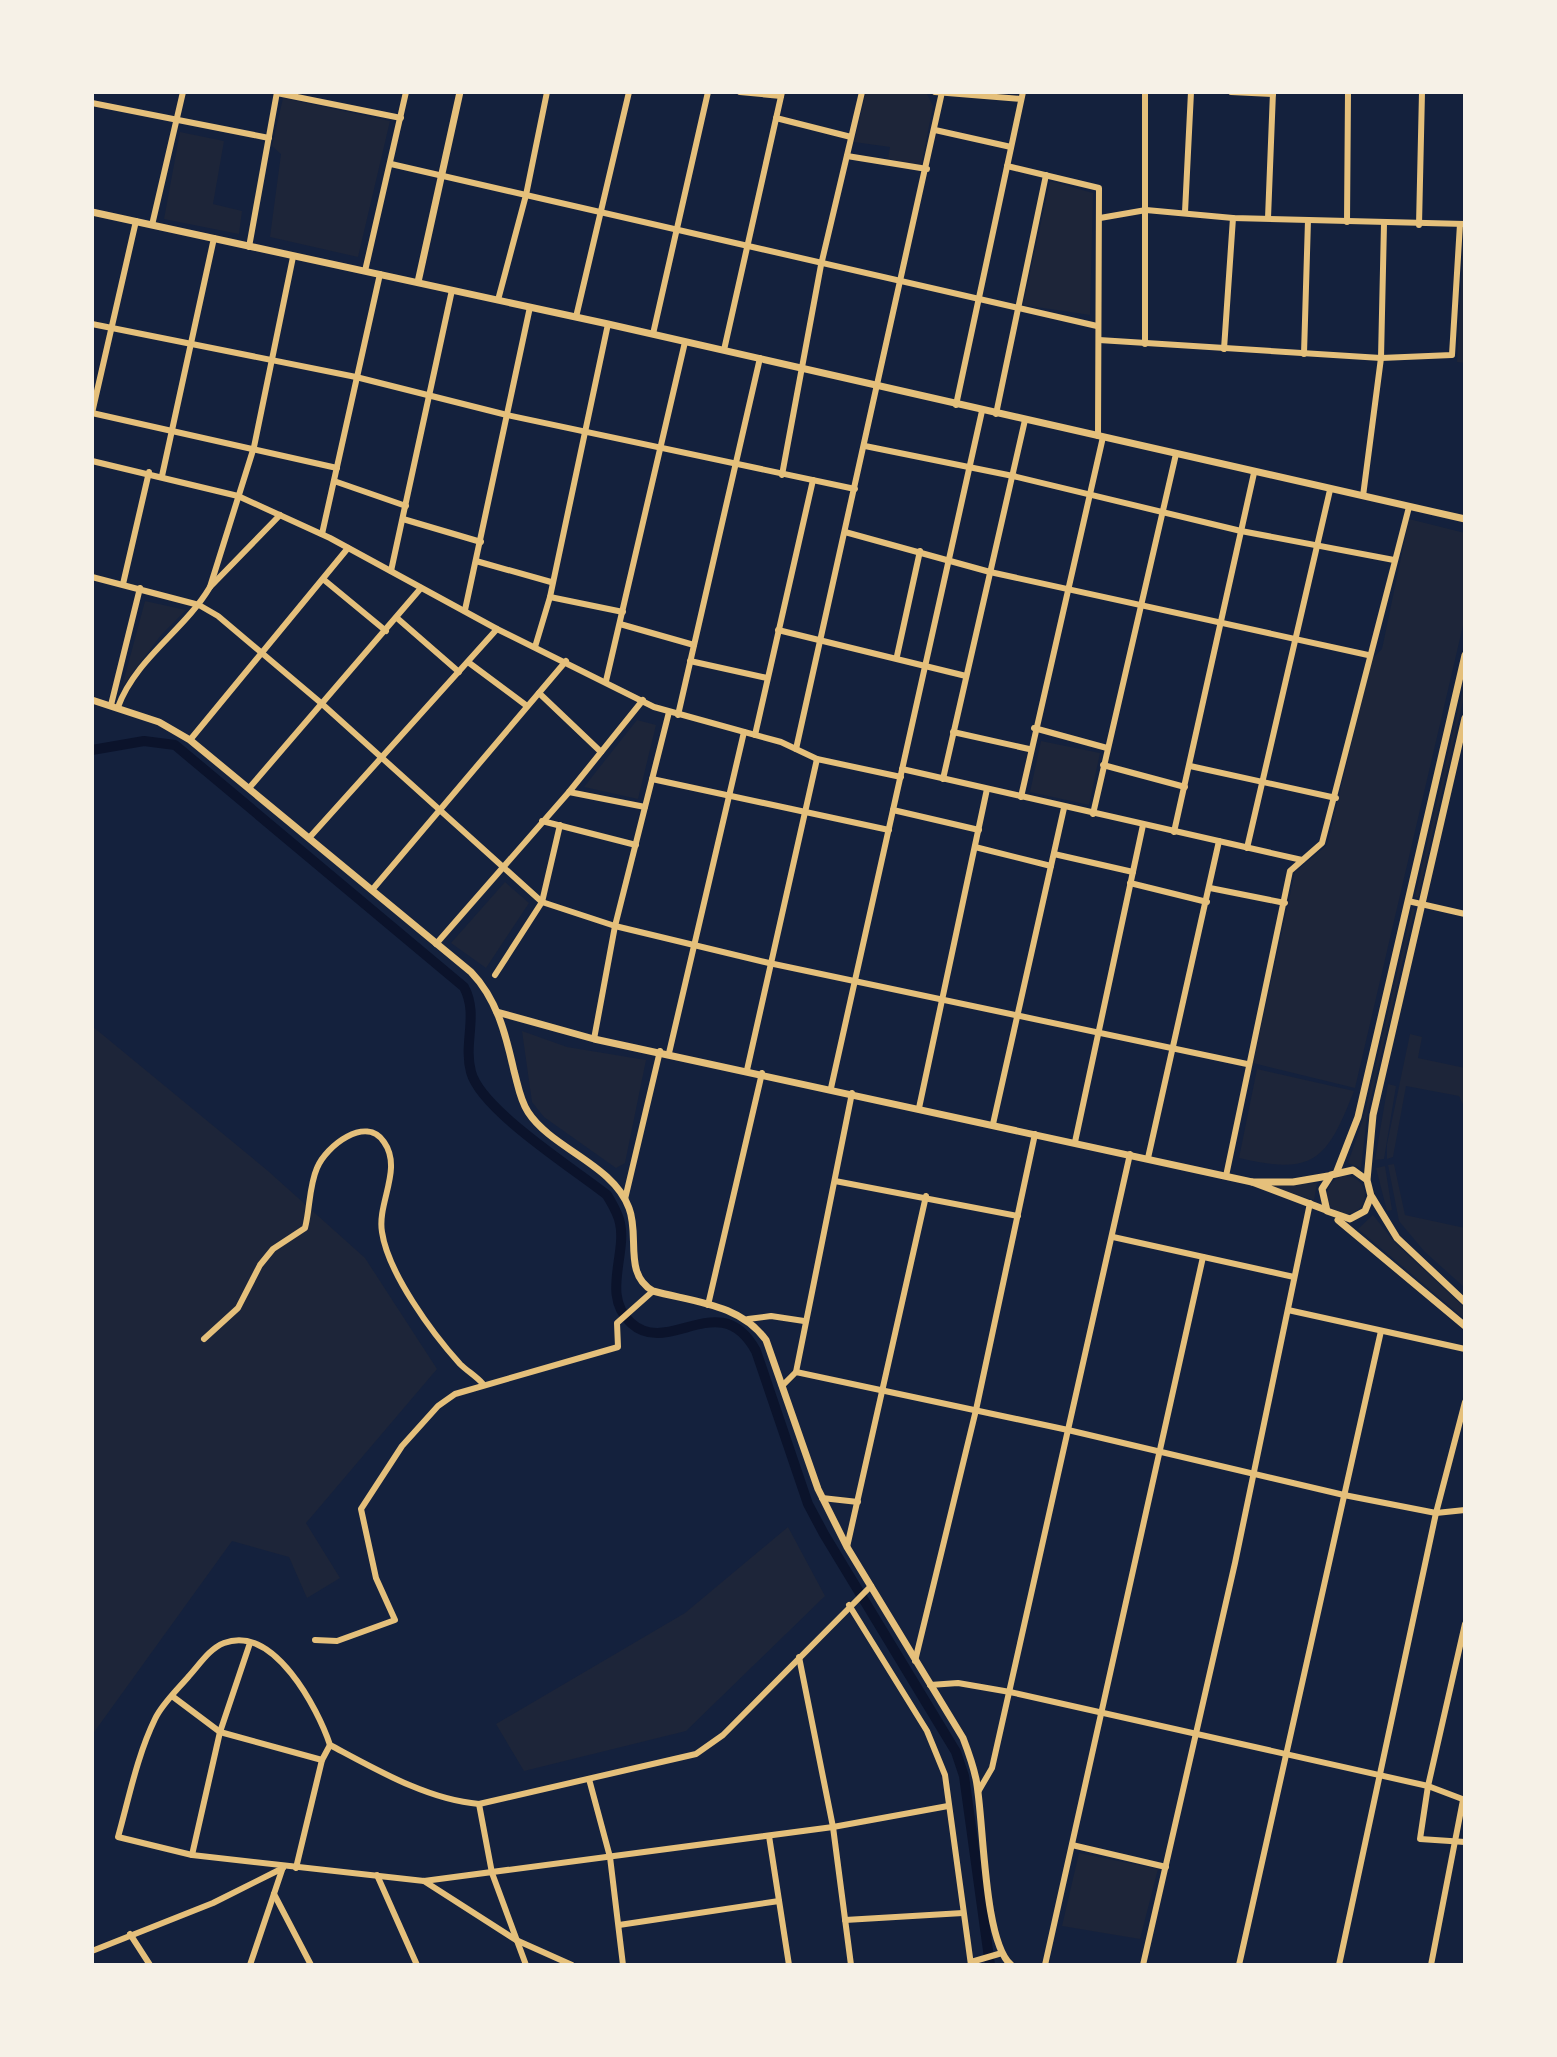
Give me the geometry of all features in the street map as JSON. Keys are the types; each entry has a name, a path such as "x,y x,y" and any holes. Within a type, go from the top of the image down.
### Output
{"street":[{"path":"152,225 183,92"},
{"path":"249,247 277,92 401,118"},
{"path":"365,271 406,92"},
{"path":"418,282 460,92"},
{"path":"498,300 526,195 547,92"},
{"path":"576,317 629,92"},
{"path":"653,334 708,92"},
{"path":"724,350 781,94 740,92"},
{"path":"782,475 821,265 862,92"},
{"path":"796,749 927,169 935,130 938,92 1022,96 956,405"},
{"path":"1145,92 1145,344"},
{"path":"1185,212 1191,92"},
{"path":"1231,92 1273,93 1268,218"},
{"path":"1347,222 1348,92"},
{"path":"1419,225 1422,92"},
{"path":"92,103 269,138"},
{"path":"776,118 851,137"},
{"path":"935,130 1011,147"},
{"path":"847,156 927,169"},
{"path":"391,164 1097,326"},
{"path":"1007,166 1099,188 1100,218 1097,326 1101,437 1029,749 1021,797"},
{"path":"996,414 1046,175"},
{"path":"1099,340 1381,358 1452,355 1462,224 1233,218 1146,210 1100,218"},
{"path":"92,212 653,334 1465,519"},
{"path":"1224,349 1233,218"},
{"path":"1304,354 1308,220"},
{"path":"136,221 92,413 337,468"},
{"path":"1363,496 1381,358 1384,224"},
{"path":"162,476 214,238"},
{"path":"114,706 148,659 199,605 210,587 254,447 293,257"},
{"path":"322,534 380,274"},
{"path":"391,571 452,290"},
{"path":"465,610 530,307"},
{"path":"92,324 273,359 507,415 855,489"},
{"path":"535,647 550,597 608,324"},
{"path":"606,681 685,342"},
{"path":"678,715 760,358"},
{"path":"831,1088 982,411"},
{"path":"943,779 1025,420"},
{"path":"865,446 1013,476 1241,531 1394,560"},
{"path":"1093,814 1176,454"},
{"path":"92,461 149,472 238,496 322,534 497,629 678,715 755,735 817,759 943,779 1302,860"},
{"path":"123,584 149,472"},
{"path":"1174,832 1254,473"},
{"path":"755,735 813,480"},
{"path":"334,481 406,506"},
{"path":"1247,848 1330,490"},
{"path":"1226,1176 1247,1064 1290,871 1322,843 1336,798 1368,655 1409,507"},
{"path":"210,587 226,575 280,515"},
{"path":"403,519 481,542"},
{"path":"845,532 990,572 1368,655"},
{"path":"190,740 348,548"},
{"path":"897,656 920,551"},
{"path":"476,561 551,582"},
{"path":"92,577 199,605 218,616 383,757 542,902 615,926 694,946 1247,1064"},
{"path":"323,579 386,631"},
{"path":"114,706 140,588"},
{"path":"250,787 421,588"},
{"path":"550,597 623,612"},
{"path":"397,618 459,672"},
{"path":"620,624 694,645"},
{"path":"309,838 497,629"},
{"path":"778,630 897,656 966,676"},
{"path":"1330,1214 1322,1189 1334,1173 1355,1130 1465,655"},
{"path":"372,890 566,661"},
{"path":"690,661 767,678"},
{"path":"468,662 527,706"},
{"path":"539,693 601,752"},
{"path":"92,700 159,722 190,740 250,787 485,987 497,1012 517,1086 530,1115 599,1171 625,1199 630,1209 637,1275 643,1285 653,1291 748,1319 771,1316 804,1321"},
{"path":"436,944 569,792 643,700"},
{"path":"594,1039 615,926 669,712"},
{"path":"1465,718 1373,1115 1367,1180 1380,1216 1397,1238 1465,1302"},
{"path":"1034,728 1107,748"},
{"path":"625,1199 694,946 744,732"},
{"path":"953,732 1029,749"},
{"path":"747,1070 817,759"},
{"path":"1103,765 1185,787"},
{"path":"1190,766 1336,798"},
{"path":"652,779 889,830"},
{"path":"919,1108 987,789"},
{"path":"569,792 645,807"},
{"path":"993,1124 1064,808"},
{"path":"893,810 979,830"},
{"path":"542,821 636,845"},
{"path":"495,975 542,902 560,825"},
{"path":"1075,1142 1143,825"},
{"path":"1148,1158 1219,841"},
{"path":"975,847 1051,866"},
{"path":"1054,854 1133,872"},
{"path":"1130,883 1207,902"},
{"path":"1210,888 1285,903"},
{"path":"1408,901 1465,914"},
{"path":"497,1012 594,1039 762,1073 1252,1182 1310,1202 1330,1214 1465,1326"},
{"path":"708,1305 762,1073"},
{"path":"782,1386 796,1372 852,1093"},
{"path":"204,1339 238,1308 260,1265 273,1249 305,1228 317,1167 326,1155 348,1135 369,1132 379,1136 389,1150 391,1164 381,1219 389,1259 434,1330 459,1363 483,1384"},
{"path":"915,1661 976,1410 1035,1133"},
{"path":"978,1792 992,1768 1130,1154"},
{"path":"1252,1182 1293,1182 1353,1170 1367,1180"},
{"path":"835,1181 1018,1216"},
{"path":"847,1547 926,1196"},
{"path":"1330,1214 1358,1217 1365,1211 1371,1196"},
{"path":"1143,1965 1253,1474 1310,1202"},
{"path":"1113,1237 1294,1277"},
{"path":"1045,1965 1203,1257"},
{"path":"315,1640 337,1641 395,1620 376,1578 361,1509 402,1446 438,1406 455,1394 483,1384 618,1347 617,1323 653,1291"},
{"path":"1288,1310 1465,1349"},
{"path":"748,1319 766,1340 822,1498 847,1547 963,1738 978,1792 993,1921 1002,1953 1011,1965"},
{"path":"1239,1965 1381,1331"},
{"path":"796,1372 1068,1430 1344,1495 1436,1513 1465,1510"},
{"path":"1339,1965 1436,1513 1465,1402"},
{"path":"822,1498 858,1502"},
{"path":"871,1586 723,1735 696,1754 479,1804 464,1803 407,1783 330,1745 317,1713 297,1679 276,1656 250,1643 230,1641 215,1648 172,1696 152,1727 118,1837 192,1855 424,1881 833,1827 948,1806"},
{"path":"849,1605 927,1731 945,1775 963,1913 973,1962 1002,1953"},
{"path":"1465,1624 1428,1786 1420,1839 1465,1842"},
{"path":"192,1855 220,1732 235,1678 250,1643"},
{"path":"799,1657 833,1827 851,1965"},
{"path":"930,1685 958,1683 1010,1692 1428,1786 1464,1800 1453,1842 1431,1965"},
{"path":"172,1696 220,1732 322,1760"},
{"path":"296,1868 322,1760 330,1745"},
{"path":"589,1779 610,1857 623,1965"},
{"path":"479,1804 492,1873 526,1965"},
{"path":"769,1836 789,1965"},
{"path":"1072,1845 1166,1867"},
{"path":"250,1965 283,1867"},
{"path":"92,1951 213,1903 283,1867"},
{"path":"377,1875 417,1965"},
{"path":"424,1881 516,1940 572,1965"},
{"path":"274,1894 311,1965"},
{"path":"619,1925 779,1901"},
{"path":"845,1920 963,1913"},
{"path":"130,1934 150,1965"}],"shaded area":[{"path":"866,92 927,94 933,106 921,166 888,159 890,147 854,142"},
{"path":"283,98 390,121 358,257 270,237 281,154 272,146"},
{"path":"180,132 224,141 213,204 242,211 239,234 164,219"},
{"path":"1050,181 1093,193 1090,315 1023,305"},
{"path":"1465,228 1465,363 1457,362"},
{"path":"1409,519 1465,533 1465,617 1355,1088 1253,1063 1295,872 1327,845 1372,659 1382,649"},
{"path":"145,601 186,610 161,635 122,687"},
{"path":"1465,680 1465,692 1418,898 1415,897"},
{"path":"637,720 656,725 638,799 584,787"},
{"path":"1041,741 1100,753 1089,805 1030,792"},
{"path":"505,882 529,903 486,968 451,943"},
{"path":"1412,909 1415,909 1367,1116 1361,1168 1348,1163 1364,1116"},
{"path":"92,1026 268,1171 365,1258 437,1369 306,1523 340,1578 307,1598 289,1557 232,1541 92,1735"},
{"path":"522,1031 567,1047 646,1060 625,1163 616,1168 544,1117 532,1102"},
{"path":"1410,1034 1422,1037 1418,1058 1465,1068 1465,1109 1459,1096 1406,1086 1393,1157 1387,1159 1387,1144"},
{"path":"1257,1069 1354,1091 1335,1133 1315,1157 1302,1163 1285,1165 1239,1158"},
{"path":"1388,1084 1396,1086 1384,1159 1375,1160"},
{"path":"1394,1164 1405,1215 1465,1228 1465,1288 1424,1251 1399,1221 1388,1165"},
{"path":"1385,1166 1392,1210 1387,1211 1376,1168"},
{"path":"1346,1176 1359,1182 1365,1195 1359,1208 1346,1214 1333,1208 1327,1195 1333,1182"},
{"path":"1317,1183 1314,1200 1270,1186 1272,1184"},
{"path":"1373,1215 1396,1244 1465,1308 1465,1319 1358,1229"},
{"path":"788,1527 825,1596 686,1731 524,1771 496,1724 685,1613"},
{"path":"1079,1853 1158,1869 1140,1939 1062,1926"}],"waterway":[{"path":"92,750 144,741 175,745 464,987 471,1018 469,1061 478,1087 509,1120 607,1195 616,1212 621,1235 616,1288 622,1312 631,1323 646,1332 662,1333 711,1322 727,1324 742,1332 756,1351 808,1504 956,1752 964,1776 990,1965"}]}
